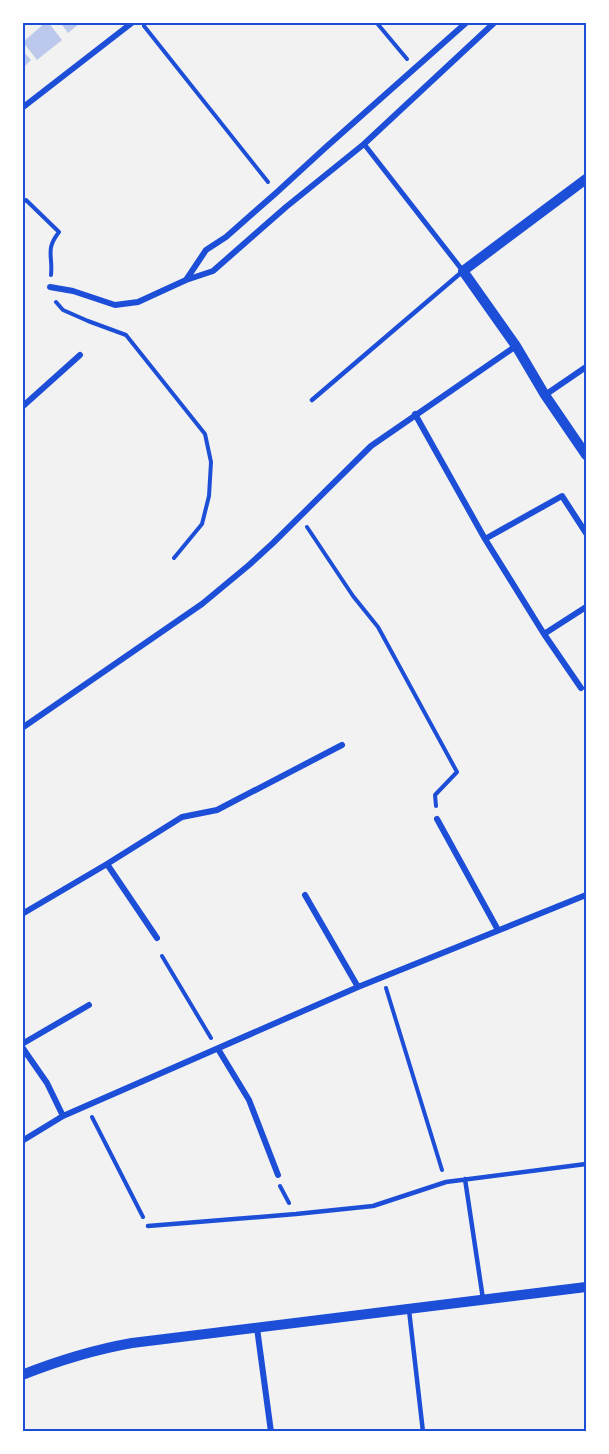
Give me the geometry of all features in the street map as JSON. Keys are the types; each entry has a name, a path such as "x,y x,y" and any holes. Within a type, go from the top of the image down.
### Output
{"street":[{"path":"22,108 133,22"},
{"path":"186,280 206,250 226,237 276,194 467,22"},
{"path":"50,286 114,305 138,302 186,280 213,271 286,207 364,144 495,22"},
{"path":"364,144 463,271 516,346 545,395 586,455"},
{"path":"463,271 586,179"},
{"path":"22,728 202,604 249,566 371,446 516,346"},
{"path":"22,408 80,355"},
{"path":"545,395 586,367"},
{"path":"415,414 485,539 580,688"},
{"path":"485,539 562,496 586,533"},
{"path":"544,634 586,607"},
{"path":"22,914 182,817 217,810 342,745"},
{"path":"437,819 498,930"},
{"path":"107,864 157,938"},
{"path":"305,895 358,987"},
{"path":"22,1141 63,1116 358,987 586,895"},
{"path":"63,1116 47,1083 22,1045 89,1005"},
{"path":"218,1049 249,1100 278,1174"},
{"path":"22,1375 73,1356 132,1343 586,1287"},
{"path":"257,1328 271,1431"}],"lane":[{"path":"312,400 463,271"},
{"path":"148,1226 373,1206 446,1182 586,1164"},
{"path":"465,1179 483,1299"},
{"path":"409,1310 423,1431"}],"path":[{"path":"141,22 276,194"},
{"path":"376,22 416,69"},
{"path":"22,202 26,200 59,232 52,241 50,252 52,270 50,286 54,299 63,310 126,335 205,434 211,462 209,496 202,524 174,558"},
{"path":"300,516 353,596 378,627 457,772 435,795 437,819"},
{"path":"162,956 218,1049"},
{"path":"383,977 446,1182"},
{"path":"86,1107 148,1226"},
{"path":"278,1174 280,1188 296,1214"}],"building":[{"path":"46,22 62,40 37,60 23,42"},
{"path":"60,22 81,22 68,33"},
{"path":"22,50 31,60 22,69"}]}
